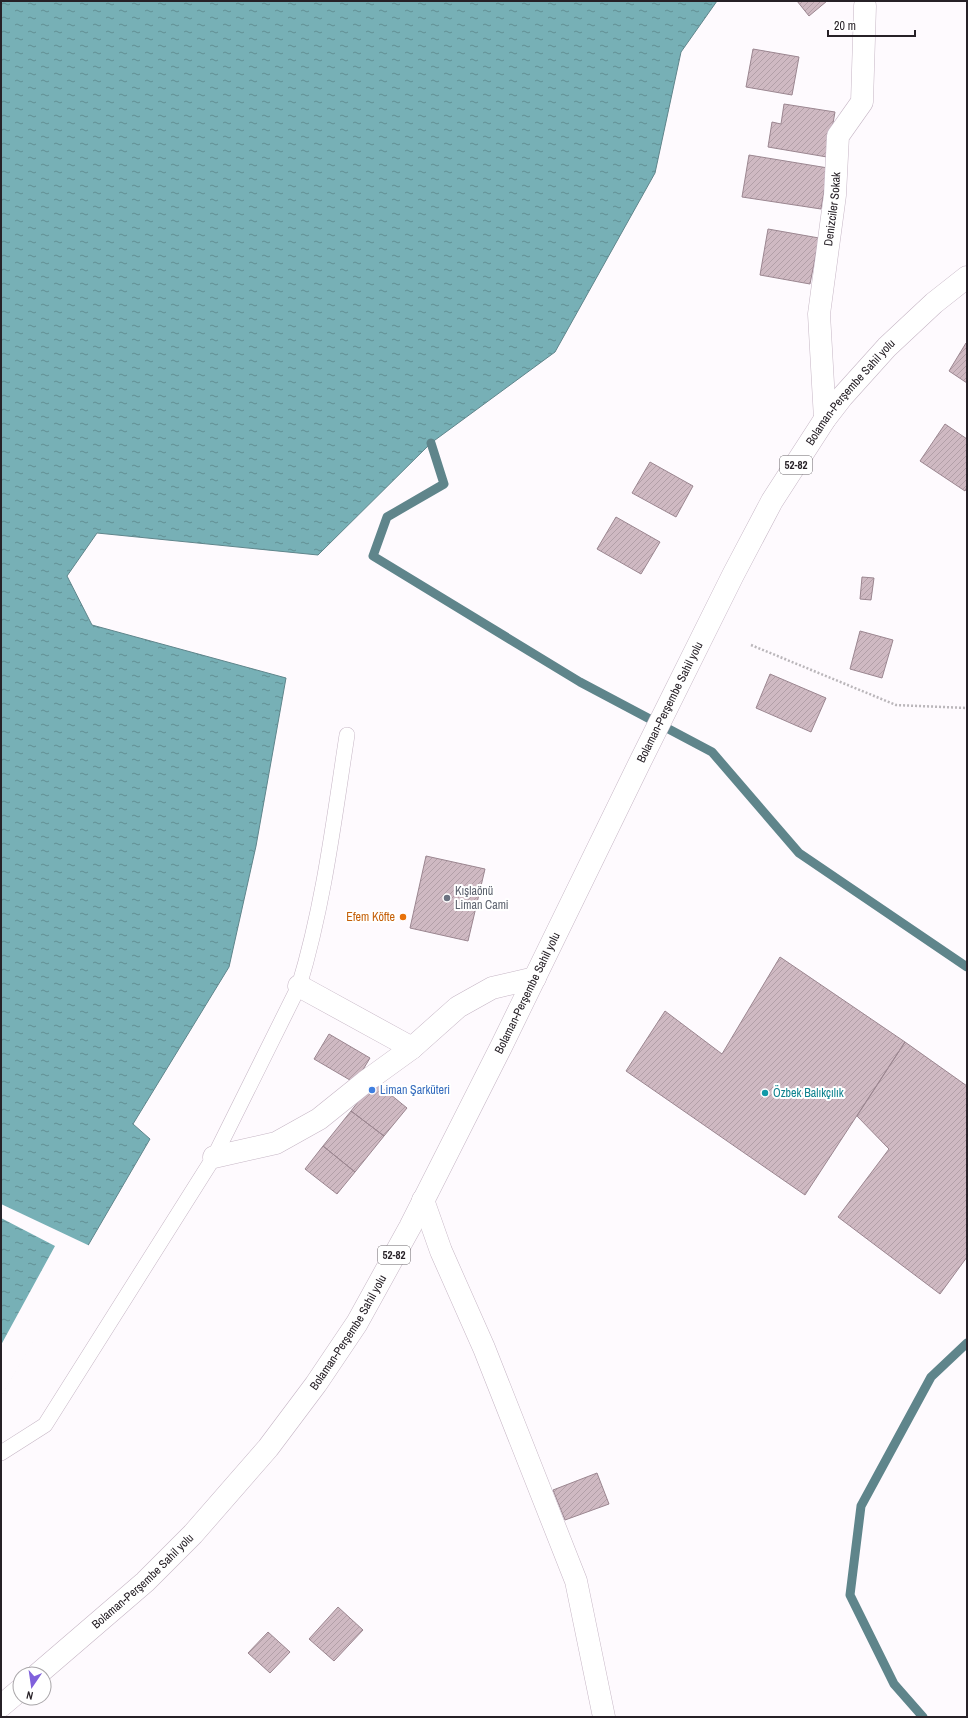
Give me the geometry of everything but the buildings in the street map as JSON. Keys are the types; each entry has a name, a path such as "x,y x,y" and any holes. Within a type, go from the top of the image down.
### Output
{"main road":[{"name":"Denizciler Sokak","path":"825,419 819,314 835,195 838,136 862,102 865,6"},
{"name":"Bolaman-Perşembe Sahil yolu","path":"47,1666 155,1571 206,1520 268,1448 316,1384 356,1323 410,1228 535,978 641,760 772,501 825,419 842,396 886,347 934,303 967,277"},
{"path":"214,1157 276,1143 319,1119 365,1082 412,1048 458,1007 492,988 535,978"},
{"path":"299,986 412,1048"},
{"path":"423,1200 441,1251 484,1348 576,1581 604,1717"},
{"path":"1,1706 12,1697"}],"lane":[{"path":"1,1453 45,1425 214,1157 299,986 308,958 321,897 347,735"}],"path":[{"path":"751,645 896,705 967,708"}],"water":[{"path":"1,1 717,1 681,52 655,173 555,352 431,443 318,555 97,533 67,576 92,625 286,678 256,846 229,967 133,1124 150,1139 1,1395"}],"pier":[{"path":"1,1204 90,1246 1,1397 1,1345 55,1246 1,1218"}],"waterway":[{"path":"431,443 444,484 387,517 373,556 580,682 712,752 799,853 967,967"},
{"path":"923,1717 894,1684 850,1595 861,1506 931,1377 967,1343"}],"place":[{"name":"Kışlaönü Liman Cami","path":"447,898"},
{"name":"Efem Köfte","path":"403,917"},
{"name":"Liman Şarküteri","path":"372,1090"},
{"name":"Özbek Balıkçılık","path":"765,1093"}]}
